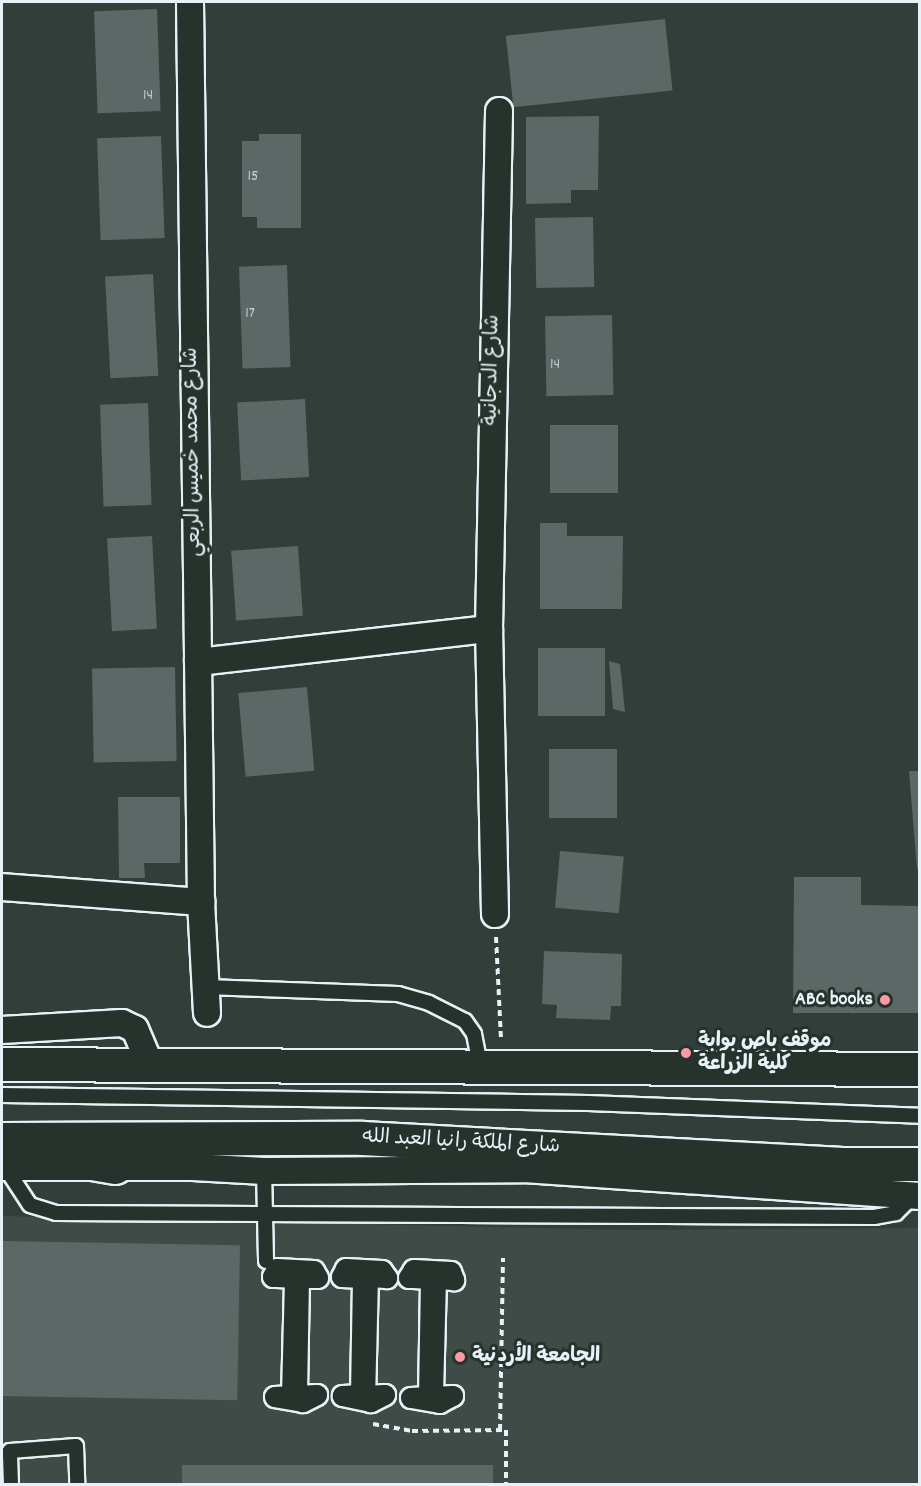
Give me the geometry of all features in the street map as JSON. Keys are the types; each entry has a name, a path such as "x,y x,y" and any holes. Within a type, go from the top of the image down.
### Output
{"main road":[{"path":"2,1064 920,1069"},
{"name":"شارع الملكة رانيا العبد الله","path":"2,1155 362,1138 842,1164 920,1164"},
{"path":"2,1155 115,1167"}],"street":[{"name":"شارع محمد خميس الربعي","path":"190,2 201,902 207,1013"},
{"name":"شارع الدجانية","path":"495,914 489,628 499,111"},
{"path":"198,662 489,628"},
{"path":"2,887 201,902"},
{"path":"2,1030 122,1023 135,1029 150,1064"},
{"path":"115,1167 264,1171 524,1169 916,1196"},
{"path":"278,1269 314,1271 318,1278 299,1278 297,1396 317,1395 303,1402 289,1401 275,1396 292,1396 295,1278 273,1277 278,1269"},
{"path":"346,1269 382,1271 387,1278 368,1277 365,1395 385,1395 364,1403 343,1396 361,1395 363,1278 342,1277 346,1269"},
{"path":"414,1270 451,1272 454,1280 436,1279 433,1397 453,1396 440,1403 425,1403 411,1398 429,1397 431,1279 409,1278 414,1270"}],"lane":[{"path":"206,987 312,989 398,994 419,1000 465,1021 491,1065"},
{"path":"2,1095 588,1103 920,1116"},
{"path":"2,1155 24,1199 46,1212 882,1217 896,1213 916,1196"},
{"path":"264,1171 266,1261"},
{"path":"11,1485 10,1451 76,1446 77,1485"}],"path":[{"path":"491,1065 495,914"},
{"path":"500,1430 503,1258"},
{"path":"365,1423 412,1431 506,1430 506,1485"}],"shaded area":[{"name":"الجامعة الأردنية","path":"2,1216 632,1230 919,1228 919,1484 2,1484"}],"building":[{"path":"157,9 161,111 98,113 94,11"},
{"path":"665,19 673,91 513,107 506,36"},
{"path":"599,116 598,190 571,190 571,203 526,204 526,117"},
{"path":"259,134 301,134 301,228 257,228 257,217 242,217 242,141 259,141"},
{"path":"161,136 165,238 101,240 97,138"},
{"path":"593,217 594,287 536,288 535,218"},
{"path":"287,265 291,367 243,369 239,267"},
{"path":"153,274 158,376 110,378 105,277"},
{"path":"612,315 613,395 546,396 545,316"},
{"path":"305,399 309,477 241,480 237,403"},
{"path":"148,403 152,505 104,507 100,405"},
{"path":"550,425 618,425 618,493 550,493"},
{"path":"540,523 567,523 567,536 623,536 622,609 540,609"},
{"path":"152,536 157,629 112,631 107,538"},
{"path":"298,546 303,616 236,621 231,551"},
{"path":"538,648 605,648 605,716 538,716"},
{"path":"609,661 620,664 625,712 613,709"},
{"path":"175,667 177,761 94,762 92,668"},
{"path":"307,687 314,771 246,777 238,693"},
{"path":"549,749 617,749 617,818 549,818"},
{"path":"909,771 920,771 920,869 917,869"},
{"path":"118,797 180,797 180,863 144,863 145,878 119,878"},
{"path":"560,851 624,857 619,913 555,908"},
{"path":"794,877 861,877 861,905 920,906 920,1013 793,1013"},
{"path":"544,951 622,954 621,1006 611,1006 610,1020 556,1018 557,1005 542,1004"},
{"path":"2,1241 240,1245 237,1400 2,1396"},
{"path":"182,1465 493,1465 493,1484 182,1484"}],"place":[{"name":"ABC books","path":"885,1000"},
{"name":"موقف باص بوابة كلية الزراعة","path":"686,1053"},
{"name":"الجامعة الأردنية","path":"460,1357"}]}
